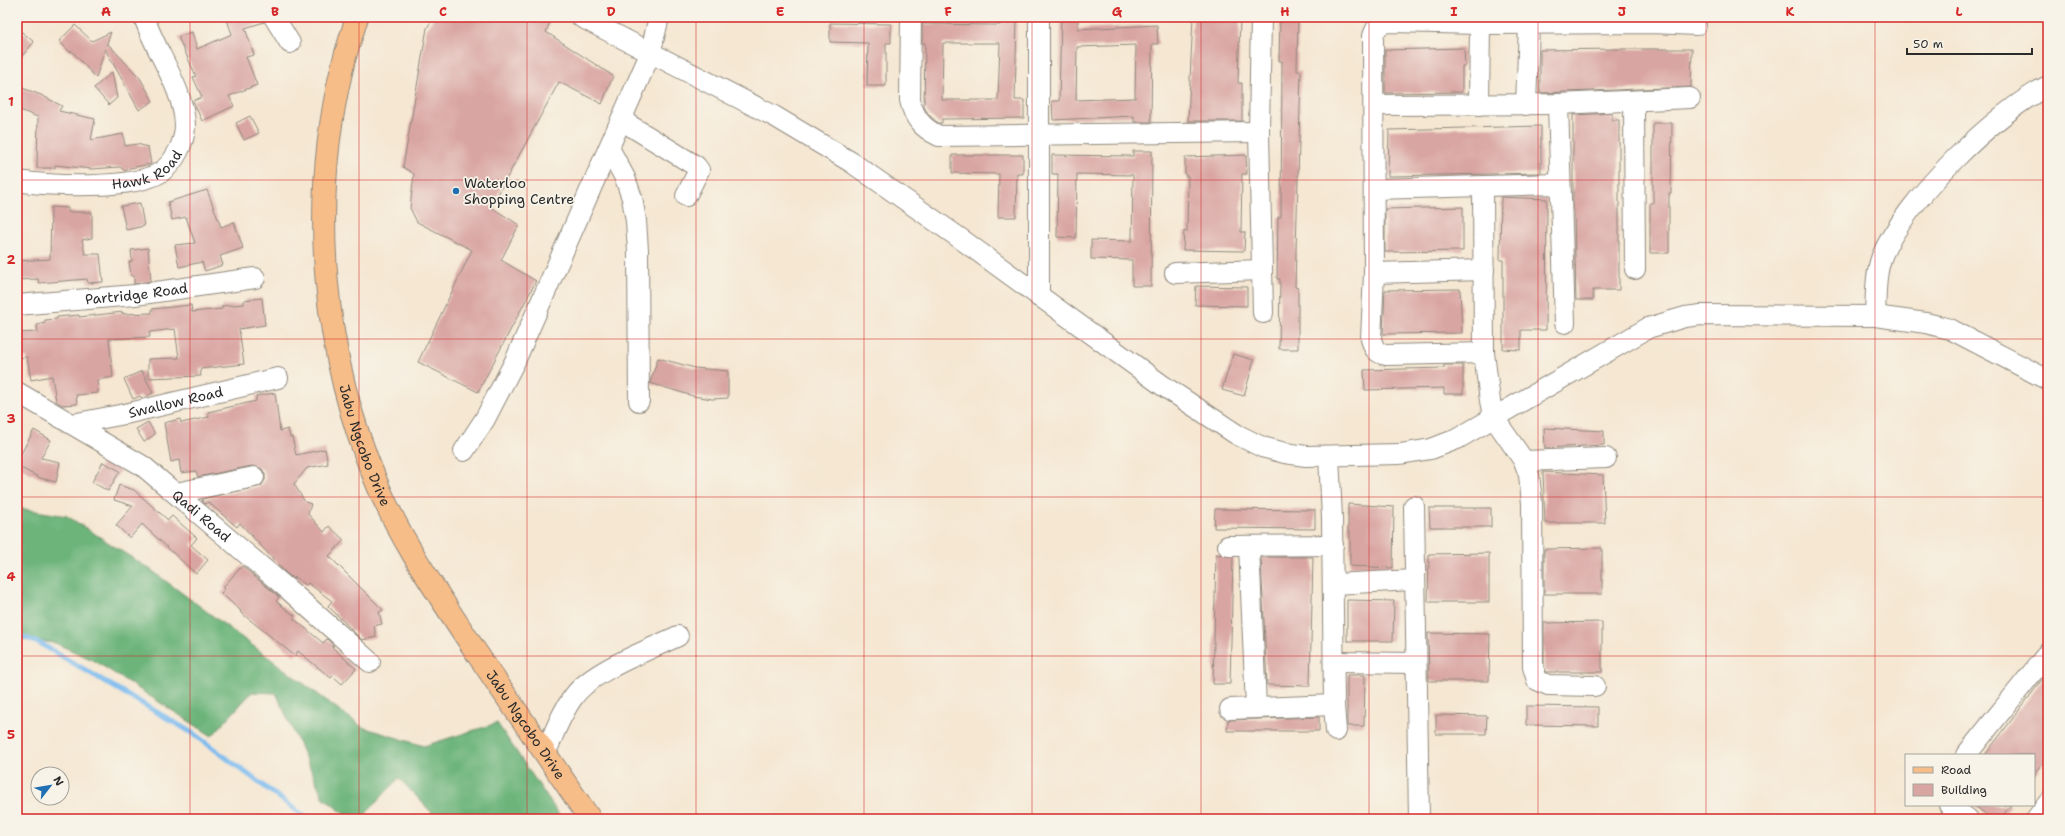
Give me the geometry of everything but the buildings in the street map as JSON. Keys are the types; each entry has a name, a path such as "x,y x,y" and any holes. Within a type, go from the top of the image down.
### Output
{"main road":[{"name":"Jabu Ngcobo Drive","path":"357,17 342,68 333,118 327,166 324,221 326,275 341,376 357,432 378,486 405,540 438,594 590,819"}],"street":[{"name":"Hawk Road","path":"17,181 78,184 136,181 161,172 176,155 185,124 182,108 176,90 144,17"},
{"path":"274,17 290,42"},
{"path":"581,17 650,54 774,116 851,162 961,238 1039,297 1162,385 1236,434 1262,447 1285,453 1306,456 1329,456 1400,454 1431,449 1457,439 1648,328 1667,322 1701,315 1875,316 1926,323 1950,329 2047,376"},
{"path":"464,451 485,419 515,361 650,54 659,17"},
{"path":"911,17 910,100 913,113 929,131 939,136 1039,136 1259,132"},
{"path":"1039,17 1039,297"},
{"path":"1260,17 1259,132 1263,313"},
{"path":"1484,353 1386,355 1375,350 1371,339 1374,273 1373,36 1375,29 1385,22 1530,24 1575,20 1651,20 1696,25"},
{"path":"1479,105 1480,24"},
{"path":"1526,104 1530,24"},
{"path":"1875,316 1877,280 1881,257 1909,210 1963,151 2001,117 2022,100 2048,86"},
{"path":"1374,105 1558,104 1690,98"},
{"path":"1634,101 1635,268"},
{"path":"1558,104 1559,184 1565,323"},
{"path":"621,120 696,166 699,170 686,196"},
{"path":"609,148 625,178 632,198 636,221 638,250 639,401"},
{"path":"1374,189 1559,184"},
{"path":"1483,187 1484,353 1490,401 1494,418 1524,461 1529,475 1532,502 1532,639 1534,674 1537,680 1548,685 1595,686"},
{"path":"1174,273 1262,270"},
{"path":"1374,273 1484,270"},
{"name":"Partridge Road","path":"17,305 135,295 255,278"},
{"name":"Swallow Road","path":"72,424 125,414 278,378"},
{"name":"Qadi Road","path":"17,392 131,457 176,493 314,611 370,662"},
{"path":"1329,456 1333,584 1334,706 1336,731"},
{"path":"1524,461 1606,458"},
{"path":"176,493 254,477"},
{"path":"1414,506 1419,819"},
{"path":"1228,546 1332,545"},
{"path":"1249,546 1256,707"},
{"path":"1333,584 1415,580"},
{"path":"545,754 565,710 584,685 600,674 678,636"},
{"path":"1967,754 2048,652"},
{"path":"1334,662 1416,663"},
{"path":"1230,709 1256,707 1334,706"},
{"path":"2036,819 2048,803"},
{"path":"1951,806 1968,819"}],"green space":[{"path":"17,508 67,516 151,570 362,727 424,746 497,723 562,819 428,819 432,813 399,778 361,819 350,819 323,797 276,693 252,692 212,736 95,661 55,643 17,639"}],"waterway":[{"path":"17,634 41,644 194,734 308,819"}],"place":[{"name":"Waterloo Shopping Centre","path":"456,191"}]}
